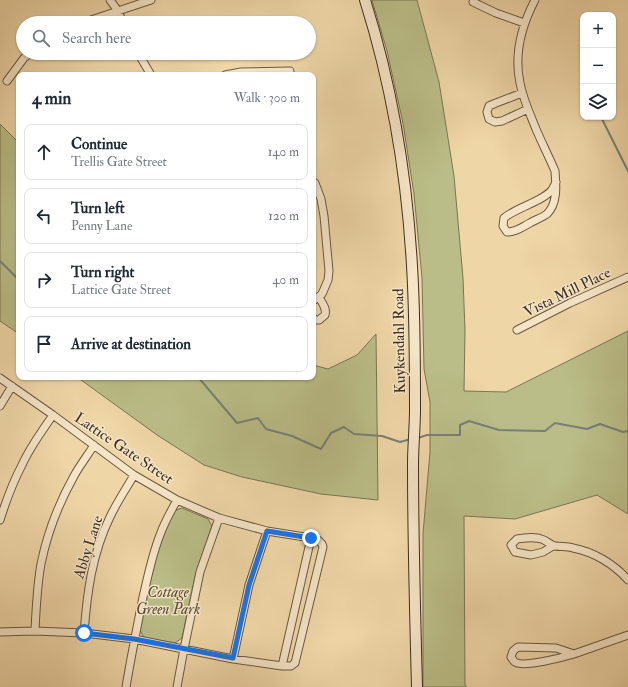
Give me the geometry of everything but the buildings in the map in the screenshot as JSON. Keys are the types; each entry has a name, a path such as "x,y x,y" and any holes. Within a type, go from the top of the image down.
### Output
{"main road":[{"name":"Kuykendahl Road","path":"365,0 390,96 401,157 408,209 413,275 415,410 413,464 416,687"}],"street":[{"path":"110,0 120,16"},
{"path":"118,0 118,11"},
{"path":"103,16 151,0"},
{"path":"535,0 524,23 520,40 518,54 519,82 522,94 555,172 556,182 554,204 547,214 514,232 507,232 503,226 504,218 548,193 553,189 556,182"},
{"path":"473,2 496,13 524,23"},
{"path":"7,81 23,60"},
{"path":"142,60 149,72"},
{"path":"241,72 290,71"},
{"path":"522,94 489,106 487,112 489,119 495,122 502,121 528,109"},
{"path":"316,186 321,199 329,271 328,280 322,294 316,299 325,308 325,315 316,320"},
{"name":"Vista Mill Place","path":"517,330 570,303 628,277"},
{"name":"Lattice Gate Street","path":"0,380 12,386 53,415 134,475 177,500 219,518 267,531 311,538"},
{"path":"0,406 12,386"},
{"path":"0,520 22,465 53,415"},
{"path":"35,631 38,584 45,549 61,502 75,475 94,445"},
{"name":"Abby Lane","path":"84,633 90,575 98,546 109,518 134,475"},
{"path":"126,687 134,639 154,551 167,518 177,500"},
{"path":"177,687 200,572 219,518"},
{"path":"233,658 249,585 267,531"},
{"path":"553,546 543,552 531,555 515,552 511,545 517,539 531,537 543,540 553,546 573,548 593,554 611,565 628,580"},
{"path":"0,632 35,631 84,633 134,639 233,658 282,666 291,666 295,663 323,547 318,540 311,538 282,666"},
{"path":"574,654 556,648 518,647 513,651 511,657 515,662 520,664 532,664 574,654 628,635"}],"green space":[{"path":"372,0 417,0 439,82 454,176 463,278 465,331 464,391 506,392 628,331 628,514 597,495 515,519 464,516 465,685 467,687 423,687 423,534 430,452 430,402 424,369 422,278 414,194 403,123 387,51"},
{"path":"0,124 16,140 16,332 0,321"},
{"path":"376,334 378,500 321,494 242,477 204,465 157,435 81,380 316,380 316,366 328,369 357,355"},
{"name":"Cottage Green Park","path":"182,508 208,519 212,526 196,573 182,638 175,643 144,638 139,628 155,559 166,527 176,510"}],"waterway":[{"path":"602,120 628,171"},
{"path":"0,261 16,277"},
{"path":"201,380 237,423 258,418 266,429 292,436 321,449 331,433 344,427 354,434 382,436 400,442 411,439"},
{"path":"418,438 427,435 460,435 460,425 469,421 499,430 545,431 555,423 587,429 600,424 623,432 628,431"}],"route":[{"path":"84,633 134,639 233,658 249,585 267,531 311,538"}]}
